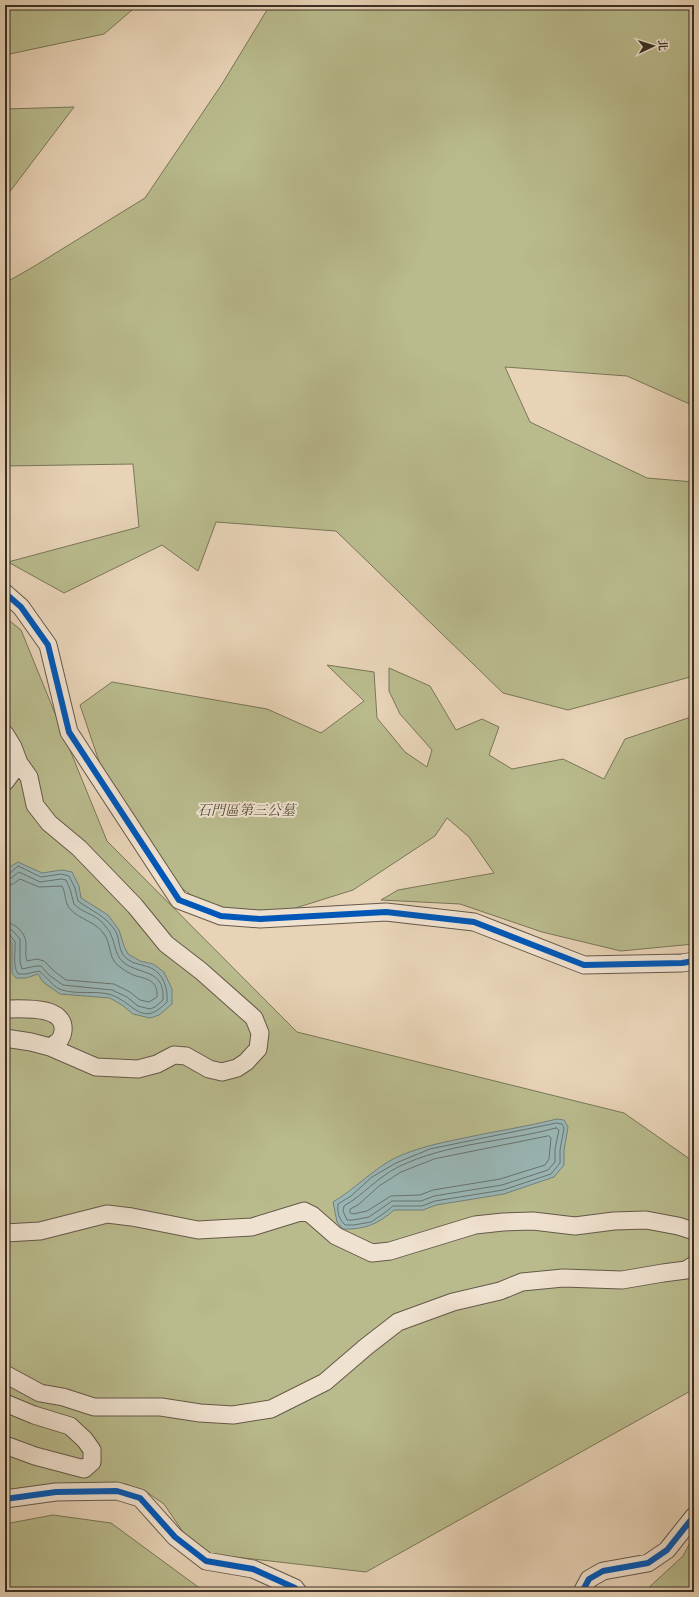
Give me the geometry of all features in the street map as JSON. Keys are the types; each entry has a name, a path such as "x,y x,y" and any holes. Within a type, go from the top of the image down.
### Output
{"street":[{"path":"5,592 21,607 48,645 69,732 179,900 221,916 260,919 386,912 474,922 584,965 682,963 694,961"},
{"path":"5,734 13,747 19,763 28,777 36,805 49,823 79,848 135,906 166,944 201,971 254,1018 260,1033 258,1049 246,1062 237,1068 222,1072 209,1069 186,1056 174,1055 157,1064 138,1069 96,1067 50,1047 5,1038"},
{"path":"5,782 19,763"},
{"path":"5,1009 38,1009 53,1013 61,1019 64,1025 62,1036 57,1043 50,1047"},
{"path":"5,1233 40,1231 107,1214 132,1217 198,1230 252,1227 304,1211 312,1215 336,1236 372,1253 390,1252 475,1225 503,1222 534,1221 575,1226 614,1221 646,1220 678,1226 694,1231"},
{"path":"5,1374 40,1393 63,1397 94,1407 161,1406 200,1413 233,1415 271,1409 325,1382 398,1322 453,1302 500,1291 522,1282 563,1278 622,1280 686,1270 694,1265"},
{"path":"5,1403 34,1415 70,1426 85,1440 92,1450 92,1462 84,1469 35,1456 5,1445"},
{"path":"5,1499 56,1492 117,1491 140,1498 175,1537 206,1561 253,1569 295,1588 298,1592"},
{"path":"582,1592 589,1579 603,1571 648,1563 667,1550 694,1516"}],"green space":[{"path":"5,5 138,5 104,34 5,55"},
{"path":"270,5 694,5 694,406 627,376 505,367 530,422 647,478 694,482 694,676 568,710 503,693 336,531 216,522 198,571 162,545 64,593 8,562 139,527 133,464 5,466 5,283 145,198 222,84"},
{"path":"74,107 5,198 5,109"},
{"path":"5,617 21,630 107,841 297,1032 624,1113 694,1162 694,1389 366,1572 209,1554 183,1532 164,1504 148,1493 126,1484 46,1486 5,1492"},
{"name":"石門區第三公墓","path":"327,665 374,672 377,718 405,752 427,767 432,750 400,714 389,691 389,668 430,686 456,730 482,719 499,727 489,755 512,769 563,759 604,779 625,739 694,716 694,794 691,795 694,804 694,944 621,951 542,932 460,904 381,900 398,890 494,873 469,837 447,818 435,836 353,890 286,911 222,910 195,898 172,881 105,779 80,705 112,682 267,709 321,733 364,701"},
{"path":"53,1515 111,1523 205,1592 5,1592 5,1524"},
{"path":"694,1535 694,1592 644,1592 683,1556"}],"water":[{"path":"18,862 42,873 62,870 72,872 79,886 81,898 108,915 119,930 128,954 140,961 153,964 164,972 172,989 172,1004 159,1015 150,1018 133,1014 110,998 60,994 43,982 38,974 26,978 16,978 12,973 12,943 5,936 5,873 10,867"},
{"path":"557,1119 564,1120 568,1127 564,1150 564,1165 554,1177 504,1194 436,1205 423,1210 394,1210 383,1219 364,1227 343,1229 337,1222 333,1202 393,1159 437,1144"}],"waterway":[{"path":"628,1592 694,1589"}],"cycle path":[{"path":"5,593 21,607 48,645 69,732 179,900 221,916 260,919 386,912 474,922 584,965 682,963 694,961"},
{"path":"5,1499 56,1492 117,1491 140,1498 175,1537 206,1561 253,1569 295,1588 298,1592"},
{"path":"582,1592 589,1579 603,1571 648,1563 667,1550 694,1516"}]}
